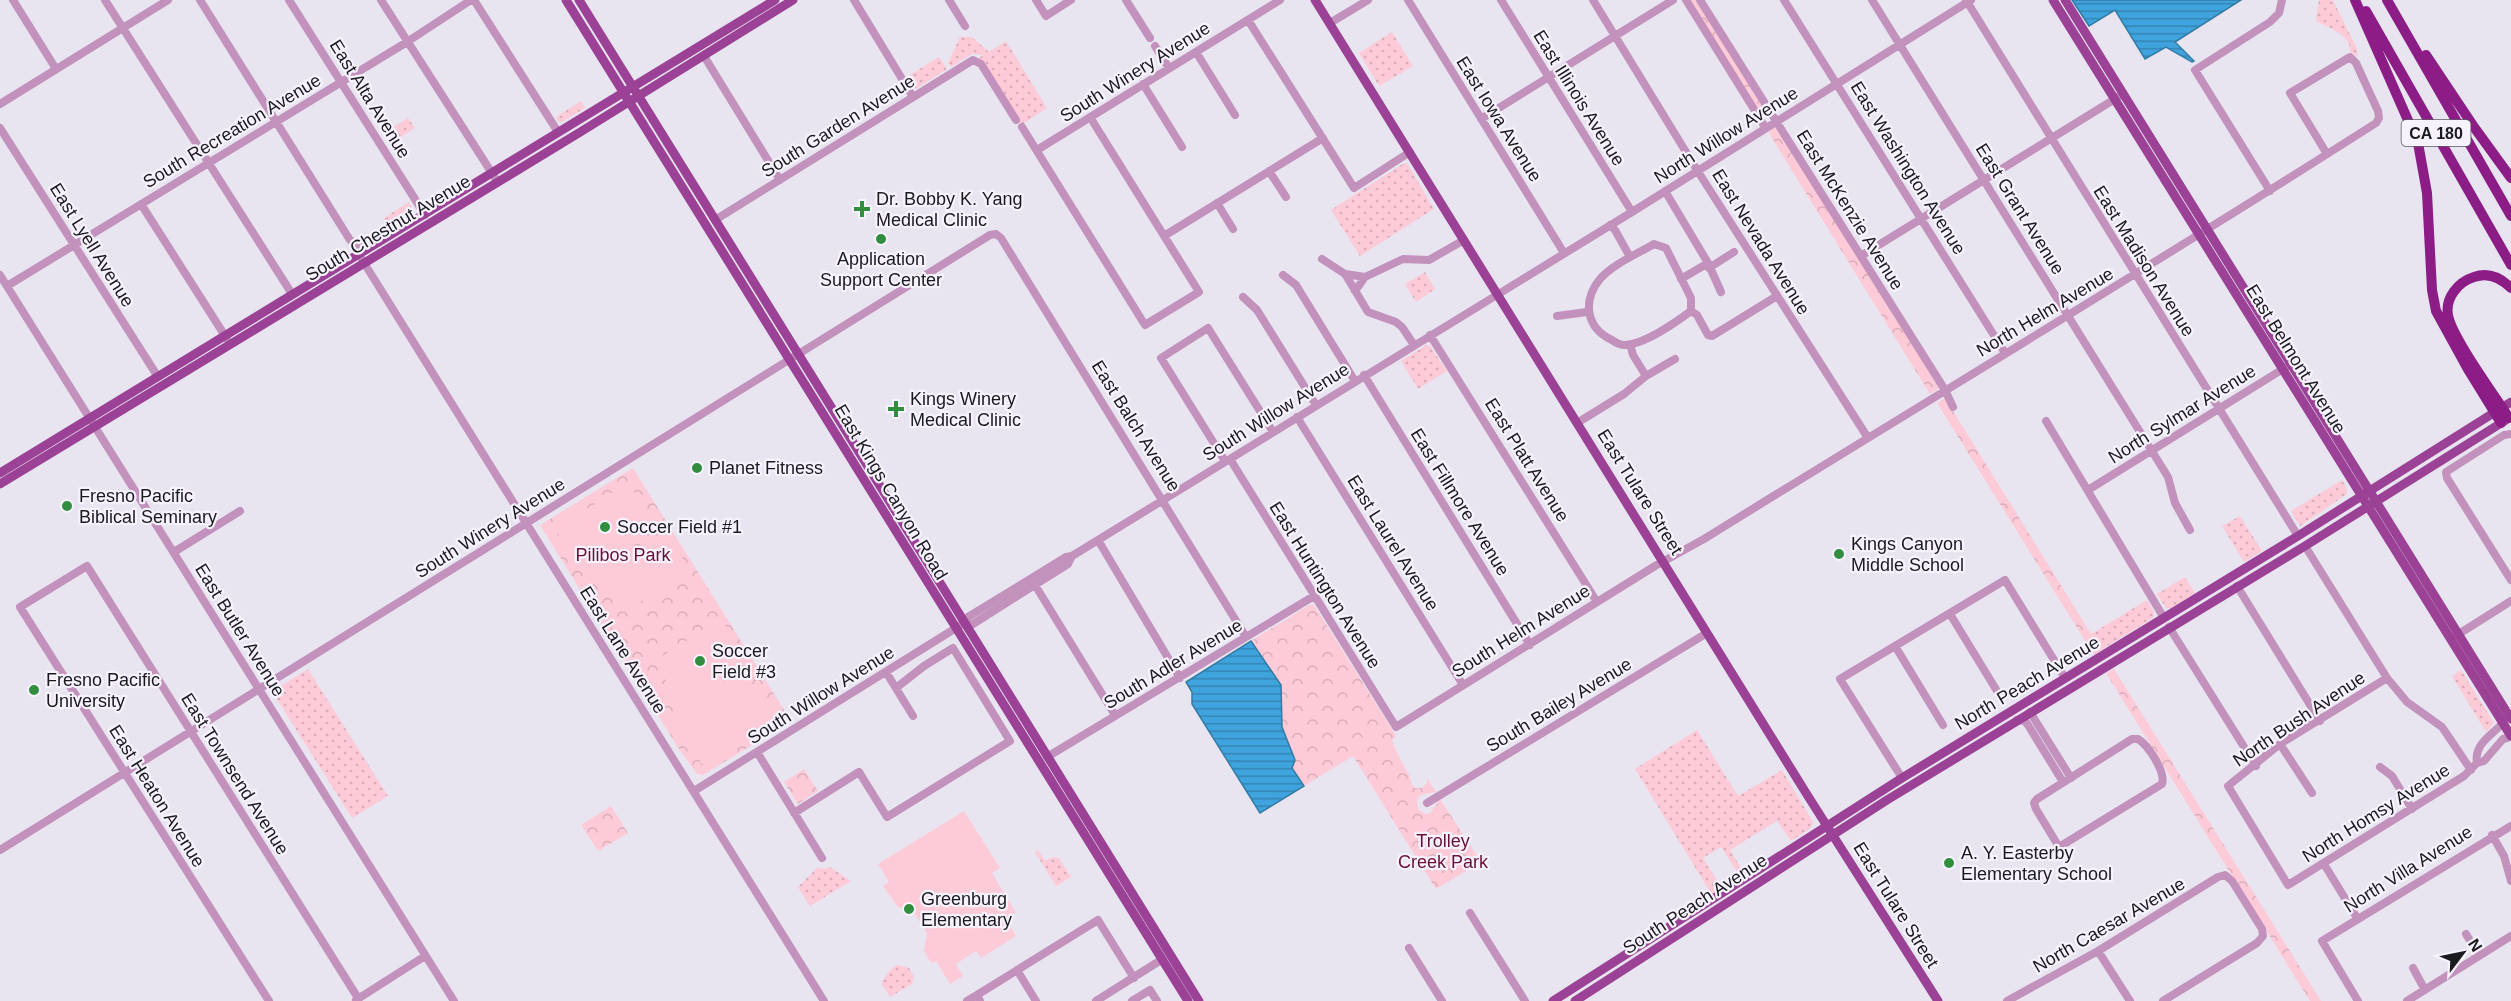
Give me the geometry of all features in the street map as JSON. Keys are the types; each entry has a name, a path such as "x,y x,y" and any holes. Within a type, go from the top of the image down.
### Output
{"highway":[{"path":"2355,0 2418,143 2427,193 2432,290 2436,311 2503,407"},
{"name":"CA 180","path":"2360,0 2511,265"},
{"path":"2389,0 2511,178"},
{"name":"CA 180","path":"2389,0 2511,216"},
{"path":"2507,419 2503,407 2452,329 2448,310 2451,295 2468,279 2481,275 2493,276 2504,281 2511,288"}],"main road":[{"name":"East Kings Canyon Road","path":"567,0 795,357"},
{"name":"East Kings Canyon Road","path":"579,0 715,220 795,357 1184,1000"},
{"name":"South Chestnut Avenue","path":"0,473 94,423 158,378 279,314 360,256 425,215 494,177 527,163 704,56 768,10 775,0"},
{"name":"South Chestnut Avenue","path":"0,484 227,340 292,294 494,177 558,132 633,86 768,10 793,0"},
{"name":"East Tulare Street","path":"1316,0 1829,831 1938,1001"},
{"name":"East Belmont Avenue","path":"2053,0 2119,96"},
{"name":"East Belmont Avenue","path":"2065,0 2119,96 2506,720 2511,736"},
{"path":"527,163 530,156 553,140 558,132"},
{"path":"279,314 281,307 311,288 311,283"},
{"name":"North Peach Avenue","path":"1563,998 1829,831 2134,648 2141,639 2278,549 2503,407"},
{"name":"North Peach Avenue","path":"1829,831 1902,778 2065,678 2305,546 2507,419"},
{"path":"2237,585 2241,577 2270,559 2278,549"},
{"name":"East Kings Canyon Road","path":"959,626 1047,758 1199,1001"},
{"path":"2031,711 2034,704 2063,686 2065,678"},
{"name":"South Peach Avenue","path":"1575,1001 1829,831"},
{"path":"1553,1001 1563,998"}],"street":[{"path":"13,0 56,69"},
{"path":"105,0 292,294"},
{"path":"0,104 168,0"},
{"name":"East Lane Avenue","path":"200,0 824,1001"},
{"name":"East Alta Avenue","path":"289,0 425,215"},
{"path":"381,0 494,177"},
{"path":"472,0 558,132"},
{"name":"South Recreation Avenue","path":"7,286 472,0"},
{"path":"854,0 913,97"},
{"path":"950,0 966,26"},
{"path":"1036,0 1046,16 1071,0"},
{"path":"1126,0 1150,38"},
{"name":"South Winery Avenue","path":"1037,150 1280,0"},
{"path":"1330,23 1368,0"},
{"name":"East Iowa Avenue","path":"1408,0 1564,253"},
{"name":"East Illinois Avenue","path":"1501,0 1632,212"},
{"name":"East Nevada Avenue","path":"1593,0 1697,170 1868,438"},
{"path":"1481,119 1673,0"},
{"path":"1686,0 1766,127"},
{"name":"East McKenzie Avenue","path":"1700,0 1945,390 1953,407"},
{"name":"East Washington Avenue","path":"1784,0 2005,353"},
{"name":"East Grant Avenue","path":"1872,0 1982,181 2168,477 2175,503 2190,530"},
{"path":"2270,191 2195,70 2270,22 2279,13 2282,0"},
{"name":"North Willow Avenue","path":"1497,294 1611,227 1697,170 1968,1"},
{"name":"East Madison Avenue","path":"1968,1 2134,275 2298,537"},
{"path":"1248,20 1354,188 1410,152"},
{"path":"1155,46 1169,68"},
{"path":"1196,52 1235,115"},
{"path":"704,56 780,180"},
{"name":"North Helm Avenue","path":"1664,562 2134,275 2270,191 2376,123 2379,118 2356,63 2350,57 2290,93 2327,154"},
{"name":"South Garden Avenue","path":"715,220 970,61 977,60 1016,120"},
{"path":"1143,84 1182,147"},
{"path":"1861,256 2119,96"},
{"path":"1022,127 1145,325 1199,292 1090,117"},
{"name":"East Lyell Avenue","path":"0,128 158,378"},
{"path":"1164,236 1323,138"},
{"path":"1269,171 1286,197"},
{"path":"1665,191 1708,266 1720,292"},
{"path":"1217,203 1233,229"},
{"path":"141,204 227,340"},
{"name":"South Winery Avenue","path":"0,850 990,235 996,234"},
{"name":"East Balch Avenue","path":"996,234 1006,246 1246,637"},
{"name":"East Lane Avenue","path":"350,240 360,256"},
{"path":"1355,291 1365,277 1403,259 1430,260 1464,240"},
{"path":"1691,311 1655,333 1622,345 1606,338 1593,326 1587,312 1589,298 1600,280 1611,270 1654,244 1666,248 1691,298 1691,311 1703,323 1708,335 1712,336 1777,297"},
{"path":"1681,279 1734,252"},
{"path":"1322,259 1345,274 1365,277"},
{"path":"1345,274 1368,312 1396,322 1414,345"},
{"name":"East Butler Avenue","path":"0,275 454,1001"},
{"path":"1283,275 1296,285 1355,381"},
{"name":"South Willow Avenue","path":"694,791 959,626 968,617 1066,557 1072,556 1497,294"},
{"path":"1243,297 1255,308 1316,405"},
{"path":"1557,316 1587,312"},
{"name":"East Huntington Avenue","path":"1273,432 1208,328 1187,338 1161,358 1396,727"},
{"name":"East Platt Avenue","path":"1430,334 1598,602"},
{"path":"1630,344 1633,355 1646,376"},
{"path":"1577,423 1675,359"},
{"name":"North Sylmar Avenue","path":"2088,490 2287,367"},
{"name":"East Fillmore Avenue","path":"1364,375 1530,645"},
{"name":"East Laurel Avenue","path":"1297,417 1463,685"},
{"path":"2046,421 2256,766"},
{"path":"2511,434 2504,435 2446,472 2447,478 2511,580"},
{"path":"174,552 240,512"},
{"path":"1098,540 1180,678"},
{"path":"2305,546 2387,678 2407,702 2442,727 2474,766"},
{"name":"South Willow Avenue","path":"959,626 973,624 1068,564 1072,556"},
{"name":"South Helm Avenue","path":"1396,727 1664,562"},
{"name":"East Townsend Avenue","path":"20,608 87,566 356,1000"},
{"path":"1902,778 1840,679 2005,580 2065,678"},
{"path":"1035,585 1116,716"},
{"path":"2237,585 2320,721"},
{"name":"South Adler Avenue","path":"1047,758 1314,596"},
{"path":"2454,637 2511,601"},
{"name":"East Heaton Avenue","path":"20,608 269,1001"},
{"path":"1950,614 1997,691"},
{"name":"South Bailey Avenue","path":"1426,803 1707,633"},
{"path":"1895,646 1943,725"},
{"path":"794,813 859,772 887,817 1010,741 953,648 924,666 896,688"},
{"path":"886,672 913,716"},
{"name":"North Bush Avenue","path":"2288,885 2228,786 2256,766 2280,744 2387,678"},
{"path":"2031,711 2071,778"},
{"path":"2016,720 2025,721 2063,782"},
{"name":"North Homsy Avenue","path":"2474,766 2475,755 2481,745 2506,720"},
{"name":"North Homsy Avenue","path":"2288,885 2412,809 2484,761 2503,739 2511,736"},
{"path":"2132,739 2143,742 2163,774 2164,781 2059,847 2034,803 2063,782 2132,739"},
{"path":"2280,744 2312,793"},
{"path":"757,752 822,858"},
{"path":"2380,767 2392,776 2412,809"},
{"name":"North Villa Avenue","path":"2358,1001 2322,941 2492,835 2511,826"},
{"path":"2492,835 2504,856 2511,881"},
{"path":"2324,864 2357,918"},
{"name":"North Caesar Avenue","path":"2007,1001 2098,951 2218,877 2225,875 2232,881 2256,919 2263,936 2257,943 2163,1001"},
{"path":"1470,913 1526,1001"},
{"path":"967,1001 978,998 1017,970 1098,920 1134,978"},
{"path":"2466,934 2479,956"},
{"path":"2407,1001 2511,936"},
{"path":"1409,948 1442,1001"},
{"path":"2098,951 2130,1001"},
{"path":"356,1000 426,956"},
{"path":"1096,1001 1161,960"},
{"path":"2413,968 2425,990"},
{"path":"1017,970 1036,1001"},
{"path":"1132,1001 1150,990 1157,1001"}],"green space":[{"path":"1690,0 1698,0 1767,117 1763,117"},
{"path":"2319,0 2333,0 2356,47 2358,57 2350,52 2350,46 2344,37 2316,21"},
{"path":"1392,32 1413,66 1379,86 1359,53"},
{"path":"960,37 972,37 989,52 1006,41 1047,108 1021,125 979,58 983,55 972,54 951,67 948,63"},
{"path":"939,57 947,69 916,89 908,76"},
{"path":"581,101 585,108 559,122 556,117"},
{"path":"408,118 415,128 390,144 383,134"},
{"path":"1774,127 1778,128 1938,386 1938,389 1930,394 1770,135 1769,132"},
{"path":"1407,163 1434,209 1360,256 1331,210"},
{"path":"409,202 414,214 391,229 384,218"},
{"path":"1425,272 1435,289 1416,302 1405,284"},
{"path":"1426,345 1430,346 1447,371 1418,389 1401,361"},
{"path":"1945,398 2101,650 2094,655 1937,403"},
{"name":"Pilibos Park","path":"633,468 791,721 703,775 697,774 677,746 540,525"},
{"path":"2342,480 2347,494 2300,526 2291,511"},
{"name":"Soccer Field #1","path":"628,483 654,525 581,571 555,529"},
{"path":"2240,516 2262,551 2244,562 2222,526"},
{"path":"665,531 690,571 623,612 598,572"},
{"path":"2185,577 2195,593 2171,608 2166,608 2157,594"},
{"path":"2147,600 2154,612 2153,618 2101,650 2091,634"},
{"name":"Trolley Creek Park","path":"1309,605 1314,605 1396,736 1392,740 1415,788 1422,788 1427,783 1427,778 1436,792 1420,795 1417,800 1418,809 1425,814 1430,813 1440,799 1481,862 1436,889 1353,756 1304,786 1292,768 1295,760 1282,727 1281,685 1251,641"},
{"name":"Soccer Field #3","path":"721,619 747,661 680,703 654,661"},
{"path":"308,669 388,796 352,818 273,693 274,690"},
{"path":"743,669 774,719 702,764 670,715"},
{"path":"2114,669 2321,1001 2310,1001 2106,673"},
{"path":"2461,670 2494,723 2486,732 2452,676"},
{"path":"1697,730 1738,796 1782,770 1813,822 1811,828 1791,841 1777,821 1730,850 1744,873 1739,875 1721,847 1703,858 1721,887 1712,895 1635,769"},
{"path":"804,769 818,791 798,804 784,782"},
{"path":"611,806 628,833 598,851 581,825"},
{"path":"964,811 1000,868 992,873 1016,913 1006,919 1016,936 981,958 976,951 956,964 963,976 950,984 936,961 931,963 924,951 927,933 913,911 898,907 883,886 889,882 878,864"},
{"path":"1038,850 1045,861 1053,857 1059,858 1071,877 1056,886 1035,852"},
{"path":"830,867 851,881 810,906 798,887 817,868"},
{"path":"897,965 909,968 914,977 912,984 890,997 881,983 891,969"}],"water":[{"path":"2072,0 2241,0 2175,42 2194,61 2192,62 2166,47 2145,59 2115,10 2089,26"},
{"path":"1251,641 1281,685 1282,727 1295,760 1292,768 1304,786 1260,813 1192,704 1192,692 1186,682"}],"place":[{"name":"Dr. Bobby K. Yang Medical Clinic","path":"862,209"},
{"name":"Application Support Center","path":"881,239"},
{"name":"Kings Winery Medical Clinic","path":"896,409"},
{"name":"Planet Fitness","path":"697,468"},
{"name":"Fresno Pacific Biblical Seminary","path":"67,506"},
{"name":"Soccer Field #1","path":"605,527"},
{"name":"Kings Canyon Middle School","path":"1839,554"},
{"name":"Soccer Field #3","path":"700,661"},
{"name":"Fresno Pacific University","path":"34,690"},
{"name":"A. Y. Easterby Elementary School","path":"1949,863"},
{"name":"Greenburg Elementary","path":"909,909"}]}
